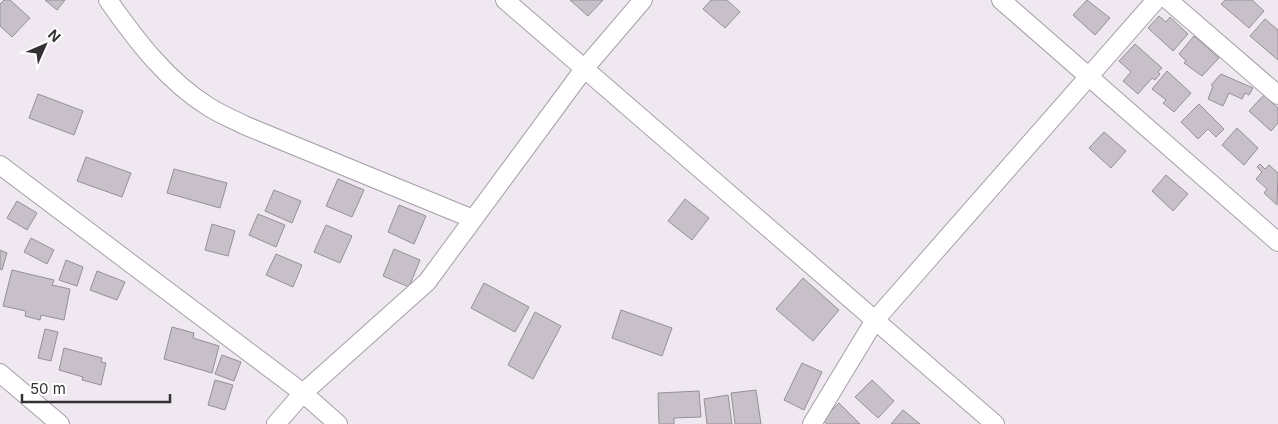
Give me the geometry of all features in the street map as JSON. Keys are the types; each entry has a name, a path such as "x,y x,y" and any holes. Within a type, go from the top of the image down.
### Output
{"street":[{"path":"108,0 138,43 184,88 208,106 244,125 473,219"},
{"path":"505,0 994,424"},
{"path":"276,424 303,393 427,282 584,69 643,0"},
{"path":"1001,0 1278,242"},
{"path":"812,424 875,320 1156,0"},
{"path":"1168,0 1278,95"},
{"path":"0,164 303,393 338,424"},
{"path":"0,373 60,424"}],"building":[{"path":"4,0 10,0 30,18 12,37 0,26 0,4"},
{"path":"45,0 65,0 57,10"},
{"path":"570,0 603,0 588,16"},
{"path":"711,0 727,0 740,12 725,28 703,9"},
{"path":"1087,0 1110,18 1095,35 1073,15"},
{"path":"1225,0 1252,0 1264,11 1249,28 1221,4"},
{"path":"1159,16 1166,22 1170,17 1188,34 1173,51 1148,28"},
{"path":"1265,19 1278,30 1278,60 1250,36"},
{"path":"1194,36 1219,58 1202,76 1184,63 1186,61 1179,54"},
{"path":"1135,44 1162,68 1155,80 1152,78 1138,94 1123,81 1131,72 1119,61"},
{"path":"1167,71 1191,93 1174,112 1163,103 1166,100 1152,89"},
{"path":"1221,74 1253,88 1249,95 1245,93 1242,99 1229,93 1223,106 1208,99 1213,86 1211,85"},
{"path":"38,94 83,111 74,135 29,118"},
{"path":"1264,95 1278,108 1278,123 1271,131 1249,111"},
{"path":"1199,104 1224,129 1216,137 1208,129 1198,139 1181,122"},
{"path":"1237,128 1258,148 1244,165 1222,145"},
{"path":"1104,132 1126,151 1111,168 1089,148"},
{"path":"86,157 131,173 122,197 77,181"},
{"path":"1260,164 1265,169 1269,165 1278,173 1277,205 1264,193 1267,189 1256,179 1262,172 1257,167"},
{"path":"174,169 227,183 220,208 167,193"},
{"path":"1166,175 1188,194 1173,211 1152,191"},
{"path":"338,179 364,190 352,217 326,206"},
{"path":"274,190 301,201 292,223 265,211"},
{"path":"685,199 709,218 692,240 668,221"},
{"path":"17,201 37,213 27,230 7,218"},
{"path":"399,205 426,216 414,244 388,232"},
{"path":"258,214 285,225 276,247 249,235"},
{"path":"212,224 235,231 228,256 205,250"},
{"path":"326,225 352,236 340,263 314,252"},
{"path":"31,238 54,250 47,264 24,252"},
{"path":"394,249 420,260 409,287 383,276"},
{"path":"0,250 7,253 2,270 0,269"},
{"path":"276,254 302,265 293,287 266,275"},
{"path":"66,260 83,267 77,286 59,280"},
{"path":"12,270 54,280 52,285 70,289 64,320 41,315 40,320 25,316 26,311 3,306"},
{"path":"97,271 125,282 117,300 90,290"},
{"path":"803,278 839,310 813,341 776,309"},
{"path":"484,283 529,307 515,332 471,308"},
{"path":"621,310 672,328 662,356 612,338"},
{"path":"535,312 561,326 533,379 508,365"},
{"path":"172,327 194,333 193,338 219,346 212,373 164,359"},
{"path":"45,329 58,332 51,361 38,358"},
{"path":"64,348 102,358 101,362 106,363 101,385 82,380 83,377 59,370"},
{"path":"222,355 241,362 234,381 215,374"},
{"path":"802,363 822,372 804,410 784,400"},
{"path":"215,380 233,385 225,410 208,405"},
{"path":"872,380 894,401 878,418 855,397"},
{"path":"756,390 761,424 735,424 731,393"},
{"path":"699,391 701,417 674,418 674,424 659,424 658,393"},
{"path":"728,395 732,424 707,424 704,399"},
{"path":"839,403 860,424 827,424 822,420"},
{"path":"903,410 920,424 891,424"}]}
